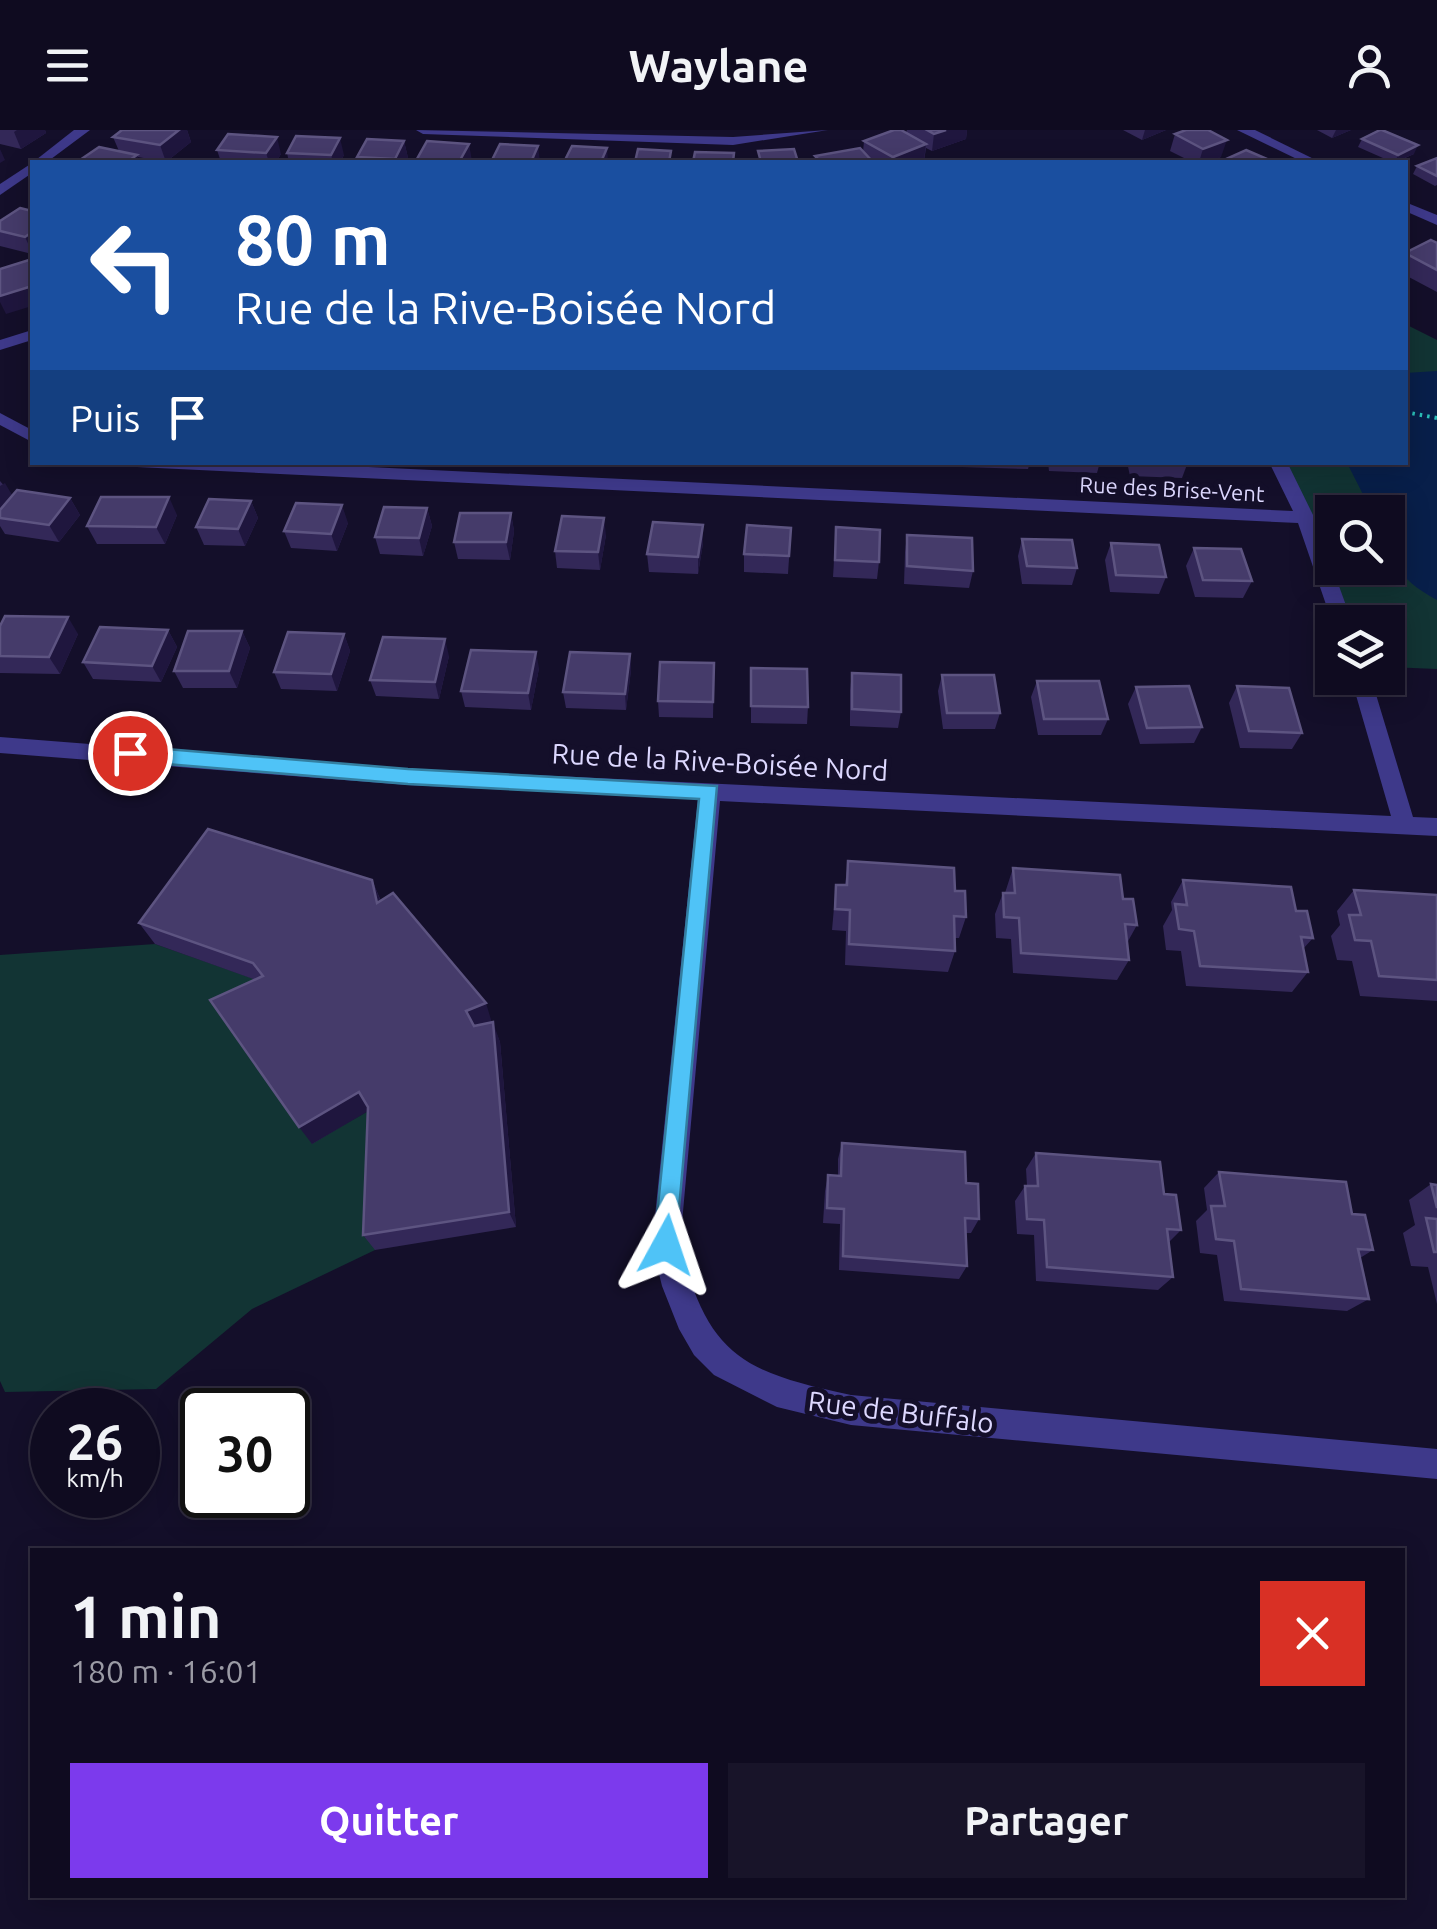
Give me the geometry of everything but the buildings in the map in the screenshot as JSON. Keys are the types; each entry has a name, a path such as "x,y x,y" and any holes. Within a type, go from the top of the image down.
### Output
{"street":[{"path":"42,160 83,130"},
{"path":"423,130 734,141 821,130"},
{"path":"1244,130 1308,160"},
{"path":"0,191 30,168"},
{"path":"1408,207 1437,221"},
{"path":"0,346 30,336"},
{"path":"0,418 30,436"},
{"name":"Rue des Brise-Vent","path":"200,465 1305,518"},
{"path":"1279,465 1305,518 1336,605"},
{"path":"1366,695 1404,824"},
{"name":"Rue de la Rive-Boisée Nord","path":"0,745 408,777 1437,827"},
{"name":"Rue de Buffalo","path":"710,792 666,1245 676,1293 698,1340 708,1350 748,1382 780,1396 851,1410 1437,1464"}],"path":[{"path":"1408,413 1437,418"}],"green space":[{"path":"1408,326 1437,340 1437,669 1405,668 1405,605 1336,605 1329,585 1405,585 1405,495 1315,495 1315,545 1279,465 1408,465"},
{"path":"155,944 266,983 312,1143 370,1110 378,1124 375,1250 252,1309 157,1388 30,1388 30,1392 5,1392 0,1381 0,955"}],"water":[{"path":"1437,371 1437,600 1405,577 1405,495 1363,495 1348,465 1408,465 1408,373"}],"route":[{"path":"130,753 408,777 710,792 666,1245"}]}
